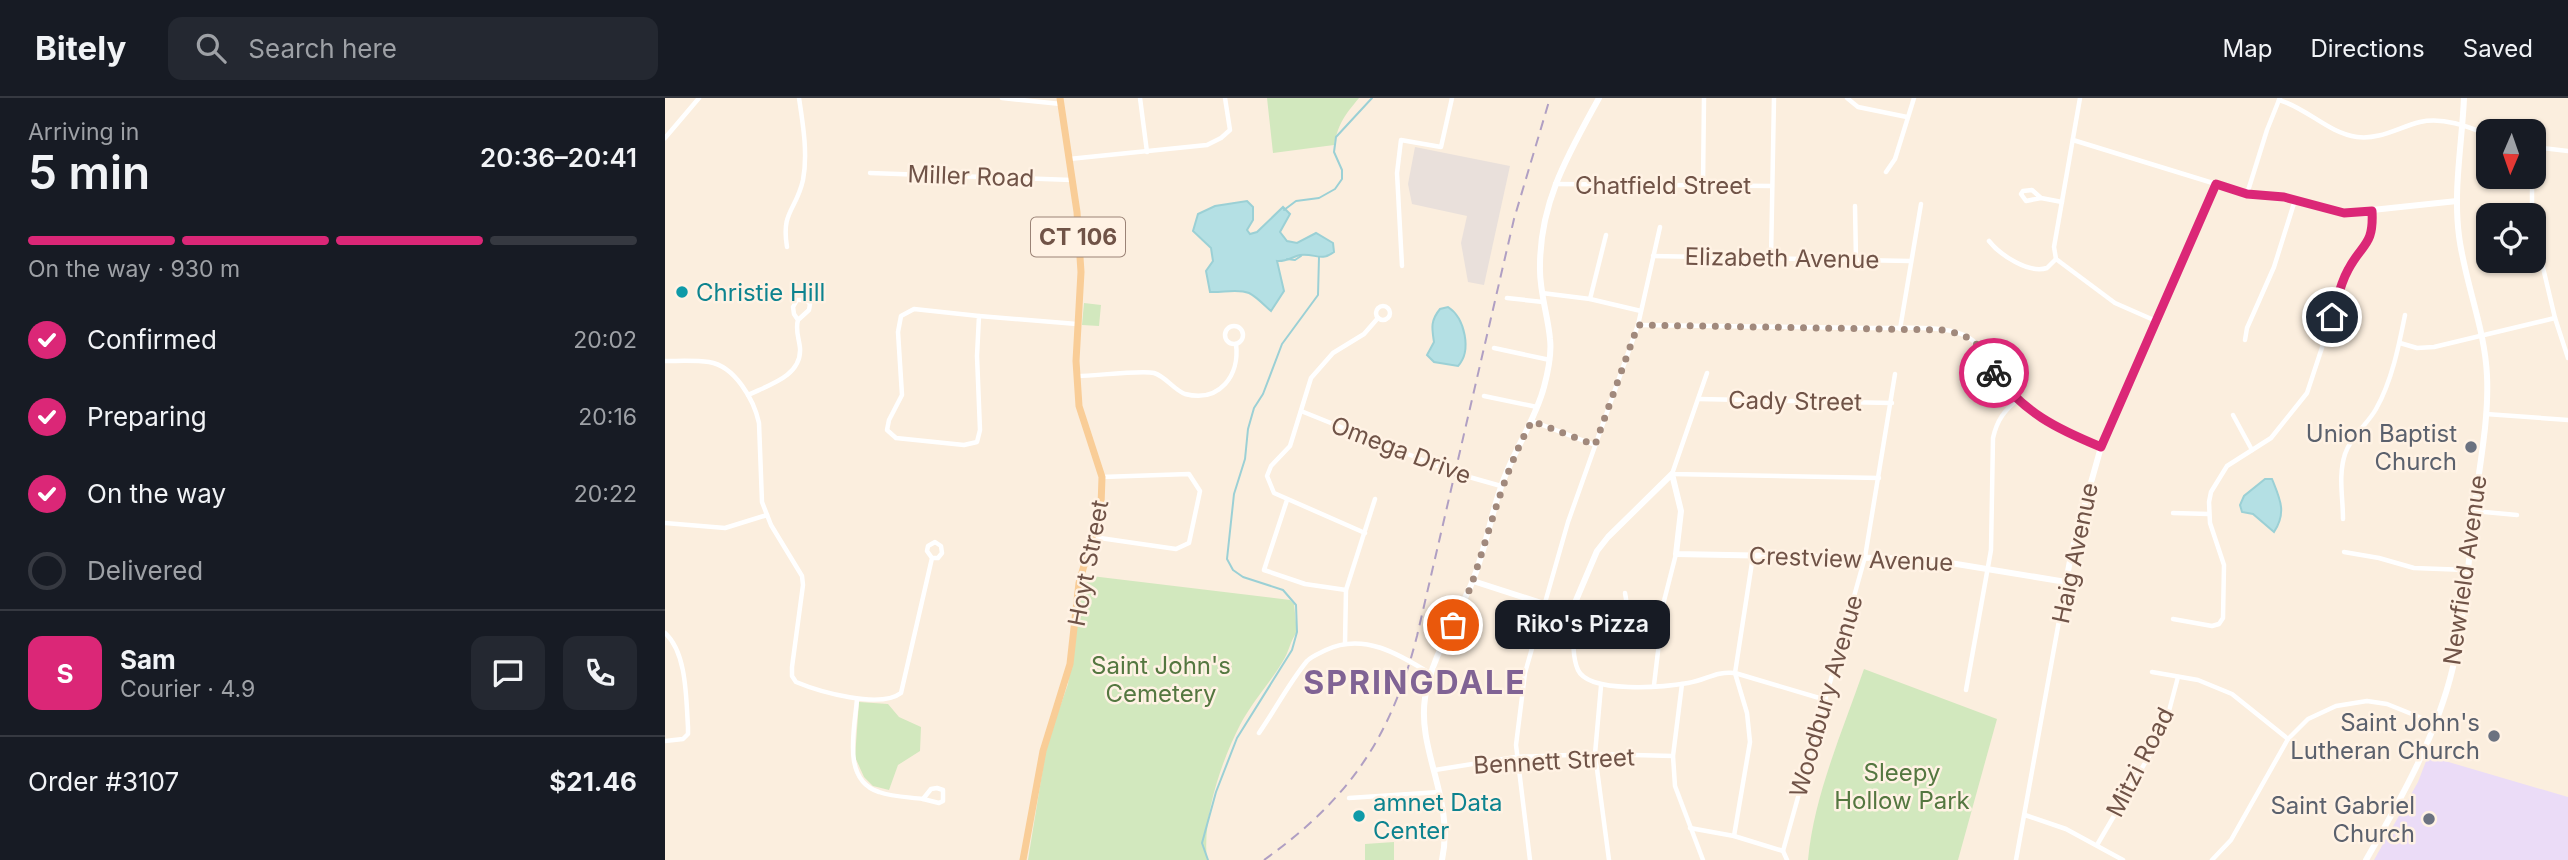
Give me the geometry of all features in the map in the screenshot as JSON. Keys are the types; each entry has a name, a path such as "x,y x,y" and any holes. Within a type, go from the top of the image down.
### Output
{"main road":[{"path":"1442,860 1445,828 1424,718 1425,697 1431,674 1473,582 1501,486 1515,451 1538,408 1550,360 1551,340 1541,293 1541,242 1554,184 1598,98"},
{"name":"Newfield Avenue","path":"2366,860 2410,782 2434,723 2453,667 2467,570 2486,414 2487,377 2482,337 2465,269 2456,201 2464,98"},
{"name":"Hoyt Street","path":"1023,860 1043,751 1070,664 1079,583 1101,506 1102,477 1079,407 1077,324 1081,270 1072,180 1060,101"},
{"path":"2216,184 2247,194 2295,200 2344,213 2456,201"},
{"name":"Haig Avenue","path":"2066,582 2072,550 2101,447 2216,184"},
{"path":"1672,474 1681,511 1676,554"},
{"path":"1473,582 1567,609 1574,605 1597,551 1672,474"},
{"name":"Crestview Avenue","path":"1676,554 1926,559 2066,582"}],"street":[{"path":"665,138 699,98"},
{"path":"787,247 784,229 802,181 804,166 799,98"},
{"path":"1002,98 1060,101"},
{"path":"1140,98 1147,152"},
{"path":"1069,159 1206,145 1230,130 1225,98"},
{"path":"1402,266 1397,173 1401,140 1441,147 1452,98"},
{"path":"1703,185 1705,98"},
{"path":"1771,259 1774,98"},
{"path":"1847,98 1858,107 1907,117"},
{"path":"1886,172 1895,159 1914,98"},
{"path":"1989,241 1999,252 2033,269 2047,268 2056,258 2055,247 2080,98"},
{"path":"2247,194 2267,130 2280,99 2339,133 2355,137 2380,135 2424,121 2462,124 2476,130"},
{"path":"2073,140 2216,184"},
{"path":"2546,148 2568,151"},
{"name":"Miller Road","path":"870,173 1072,180"},
{"name":"Chatfield Street","path":"1554,184 1772,186"},
{"path":"2041,198 2063,202"},
{"path":"2245,340 2247,328 2274,267 2295,200"},
{"path":"1900,329 1921,204"},
{"path":"1855,206 1856,260"},
{"path":"2173,619 2212,626 2219,624 2223,618 2224,565 2212,532 2209,513 2211,492 2221,472 2279,430 2307,393 2348,269 2372,234 2372,211"},
{"path":"1530,860 1516,757 1525,673 1543,604 1638,325 1660,227"},
{"path":"1590,299 1606,235"},
{"name":"Elizabeth Avenue","path":"1653,256 1910,261"},
{"path":"2056,258 2115,303 2157,321"},
{"path":"2544,273 2568,358"},
{"path":"1541,293 1590,299 1641,311"},
{"path":"1507,298 1543,302"},
{"path":"748,395 780,380 797,366 800,357 798,320 793,304 804,299 809,302 809,310 798,320"},
{"path":"979,316 977,442 964,445 896,438 887,430 889,419 902,395 898,332 901,316 914,309 1077,324"},
{"path":"2343,519 2341,482 2344,457 2354,436 2378,405 2399,343 2405,314"},
{"name":"Omega Drive","path":"1287,500 1275,493 1267,476 1271,466 1290,446 1311,378 1333,352 1364,334 1378,318"},
{"path":"2399,343 2427,348 2555,318"},
{"path":"1638,325 1942,330 1964,335 1984,350 1994,373 2018,400 2052,425 2101,447"},
{"path":"1077,376 1154,373 1184,394 1209,394 1226,386 1233,374 1236,344"},
{"path":"1494,348 1550,360"},
{"path":"665,360 712,362 726,370 748,395 759,423 762,502 802,576 802,599 792,676 796,682 857,698 894,699 901,693 932,558"},
{"path":"1707,373 1672,474 1879,478"},
{"name":"Woodbury Avenue","path":"1783,851 1865,557 1895,374"},
{"path":"1485,396 1538,408"},
{"name":"Cady Street","path":"1699,399 1892,403"},
{"path":"1966,690 1989,568 1993,438 1996,423 2004,411 2018,400"},
{"name":"Omega Drive","path":"1301,411 1455,473 1501,486"},
{"path":"2486,414 2568,420"},
{"path":"2233,415 2252,450"},
{"path":"1532,421 1595,445"},
{"path":"1093,537 1176,550 1189,542 1200,491 1189,474 1102,477"},
{"path":"1345,642 1346,590 1375,499"},
{"path":"1346,590 1305,584 1263,570 1287,500 1365,533"},
{"path":"2474,510 2517,515"},
{"path":"2173,513 2209,513"},
{"path":"665,523 725,528 767,515"},
{"path":"2344,552 2424,570 2467,570"},
{"path":"1654,685 1664,601 1676,554"},
{"path":"1734,836 1750,742 1747,713 1735,673 1753,555"},
{"name":"Haig Avenue","path":"2016,860 2066,582"},
{"path":"1625,593 1630,621 1636,634 1659,641"},
{"path":"1574,605 1576,663 1583,677 1601,686 1682,684 1718,673 1735,673 1826,700"},
{"path":"665,633 672,639 683,675 688,727 688,734 683,739 665,741"},
{"path":"1259,733 1309,659 1345,642 1361,642 1411,661 1431,674"},
{"path":"2152,672 2198,680 2232,694 2288,739"},
{"name":"Mitzi Road","path":"2097,845 2152,751 2169,711 2178,677"},
{"path":"1682,684 1673,757 1675,786 1703,860"},
{"path":"1601,686 1595,754 1609,860"},
{"path":"857,698 852,762 863,781 877,792 939,803 943,801 943,790 931,789 923,799"},
{"path":"2212,860 2231,840 2288,739 2308,719 2336,706 2355,702 2387,704 2434,723"},
{"name":"Bennett Street","path":"1435,769 1516,757 1595,754 1673,757"},
{"path":"1349,798 1440,792"},
{"path":"2025,815 2066,829 2123,860"},
{"path":"1690,828 1734,836 1783,851 1787,860"}],"shaded area":[{"path":"1415,147 1510,166 1484,285 1468,282 1461,243 1467,216 1412,204 1408,184"},
{"path":"2428,756 2568,797 2568,860 2374,860 2418,782"}],"green space":[{"path":"1267,98 1359,98 1343,119 1334,145 1273,153"},
{"path":"1084,303 1101,305 1099,326 1082,325"},
{"name":"Saint John's Cemetery","path":"1083,575 1290,600 1294,604 1297,632 1283,661 1240,725 1220,773 1207,826 1207,860 1028,860 1047,743 1068,684"},
{"name":"Sleepy Hollow Park","path":"1864,669 1997,719 1958,860 1808,860 1823,787"},
{"path":"859,702 888,704 899,717 921,727 920,751 898,765 889,790 873,786 864,777 855,757"},
{"path":"1394,842 1394,860 1365,860 1365,844"}],"water":[{"path":"1247,201 1253,207 1253,220 1247,230 1250,234 1257,232 1283,207 1290,214 1280,232 1287,241 1297,243 1316,233 1333,243 1334,252 1329,255 1300,255 1277,261 1284,291 1271,311 1249,293 1210,292 1206,271 1213,261 1211,248 1193,231 1198,214 1215,206"},
{"path":"1448,307 1459,319 1465,335 1465,352 1458,366 1434,362 1427,355 1434,342 1433,321 1440,309"},
{"path":"2265,479 2272,479 2281,506 2280,518 2274,532 2253,514 2242,512 2240,505 2244,496"}],"waterway":[{"path":"1284,210 1296,201 1319,198 1335,189 1342,179 1342,170 1334,152 1336,137 1372,98"},
{"path":"1287,259 1295,260 1301,256"},
{"path":"1208,860 1202,843 1216,792 1237,738 1292,650 1297,632 1296,605 1283,590 1243,577 1233,570 1227,559 1234,494 1245,459 1248,429 1254,408 1263,394 1282,344 1318,295 1319,257"}],"railway":[{"path":"1264,860 1320,814 1343,789 1380,736 1394,705 1417,636 1514,219 1550,98"}],"way so far":[{"path":"1453,625 1473,582 1501,486 1515,451 1532,421 1595,445 1638,325 1942,330 1964,335 1975,341 1984,350 1994,373"}],"place":[{"name":"Christie Hill","path":"682,292"},
{"name":"Union Baptist Church","path":"2471,447"},
{"name":"Riko's Pizza","path":"1453,625"},
{"name":"Saint John's Lutheran Church","path":"2494,736"},
{"name":"amnet Data Center","path":"1359,816"},
{"name":"Saint Gabriel Church","path":"2429,819"}],"district":[{"name":"SPRINGDALE","path":"1415,682"}],"route":[{"path":"1994,373 2018,400 2036,414 2052,425 2101,447 2216,184 2247,194 2284,197 2330,211 2372,211 2372,234 2348,269 2332,317"}]}
